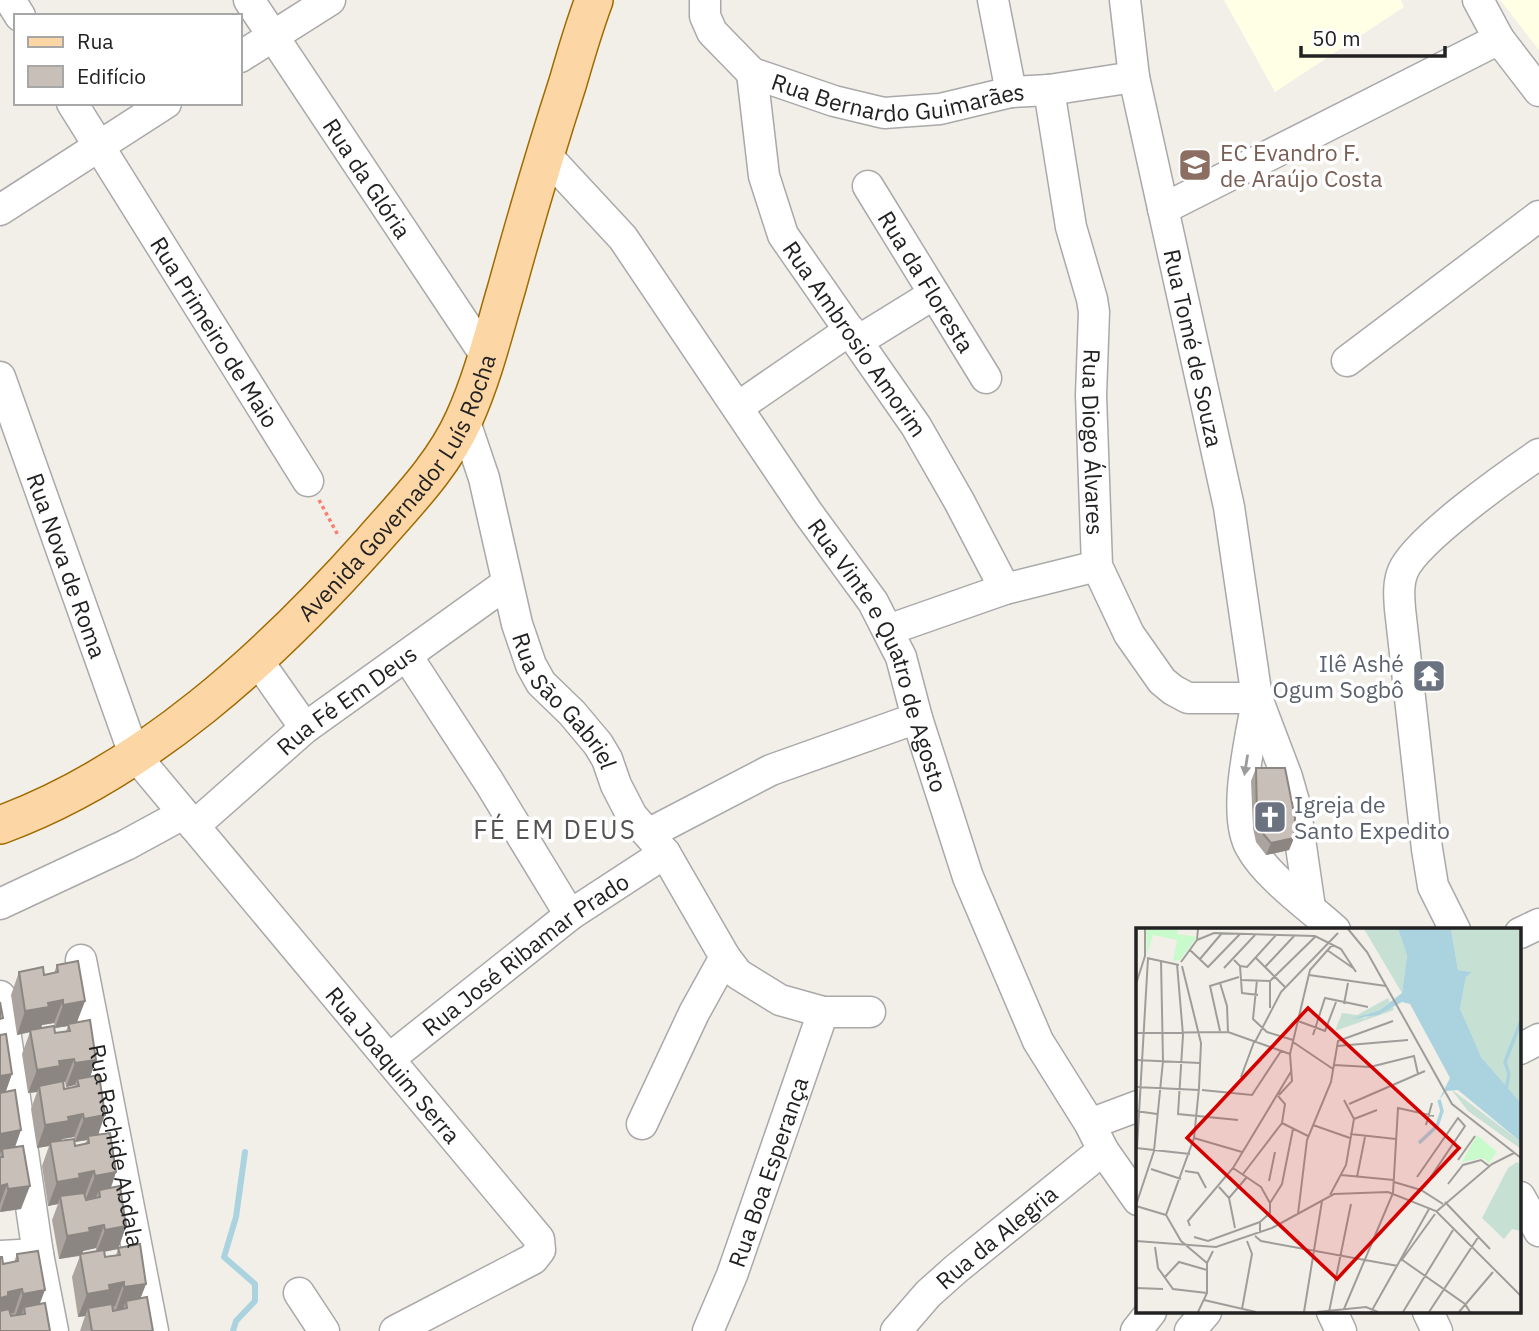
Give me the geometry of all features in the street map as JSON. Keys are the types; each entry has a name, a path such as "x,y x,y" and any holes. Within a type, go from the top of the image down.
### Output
{"main road":[{"name":"Avenida Governador Luís Rocha","path":"0,825 55,802 134,754 228,687 298,623 422,485 448,449 464,419 486,356 545,154 594,0"}],"street":[{"name":"Rua da Glória","path":"249,0 486,356"},
{"path":"242,56 330,0"},
{"name":"Rua Bernardo Guimarães","path":"705,0 705,16 712,32 752,73 834,101 884,113 940,109 1012,92 1049,90 1134,77"},
{"path":"993,0 1012,92"},
{"name":"Rua Tomé de Souza","path":"1125,0 1134,77 1229,507 1257,698 1295,805 1310,908"},
{"path":"1478,0 1499,39 1539,91"},
{"path":"1163,209 1499,39"},
{"name":"Rua Ambrosio Amorim","path":"752,73 764,176 783,235 916,426 1005,589"},
{"name":"Rua Diogo Álvares","path":"1049,90 1071,226 1094,312 1091,395 1097,566 1129,634 1162,681 1188,698 1257,698"},
{"name":"Rua Primeiro de Maio","path":"73,105 308,481"},
{"path":"0,210 163,105"},
{"name":"Rua Vinte e Quatro de Agosto","path":"545,154 623,238 808,513 873,603 901,657 917,718 968,877 1038,1041 1090,1124 1103,1150 1136,1197"},
{"name":"Rua da Floresta","path":"868,186 986,378"},
{"path":"1347,360 1539,216"},
{"path":"738,407 854,336 934,294"},
{"name":"Rua Nova de Roma","path":"0,377 134,754"},
{"name":"Rua São Gabriel","path":"464,419 484,478 516,624 531,664 541,683 572,713 598,744 607,759 615,785 632,816 657,843 725,957 738,974 780,1000 823,1012 870,1012"},
{"path":"1454,928 1433,886 1399,591 1404,569 1427,542 1504,478 1539,454"},
{"path":"888,630 1005,589 1097,566"},
{"name":"Rua Fé Em Deus","path":"0,904 188,820 305,728 506,584"},
{"path":"407,656 489,782 570,915"},
{"path":"258,661 305,728"},
{"name":"Rua Tomé de Souza","path":"1257,698 1243,789 1245,835 1251,849 1265,867 1333,928"},
{"name":"Rua José Ribamar Prado","path":"389,1059 657,843 771,770 917,718"},
{"name":"Rua Joaquim Serra","path":"134,754 536,1235 540,1250 533,1259 395,1331"},
{"path":"1522,932 1539,924"},
{"path":"642,1124 694,1013 725,957"},
{"name":"Rua Rachide Abdala","path":"81,960 153,1331"},
{"path":"0,996 52,1331"},
{"name":"Rua Boa Esperança","path":"708,1331 732,1275 823,1012"},
{"path":"1522,1048 1539,1039"},
{"path":"1090,1124 1136,1107"},
{"name":"Rua da Alegria","path":"896,1331 928,1294 956,1269 1103,1150"},
{"path":"0,1256 38,1254"},
{"path":"299,1293 324,1331"},
{"path":"1136,1331 1149,1314"},
{"path":"1190,1331 1204,1314"},
{"path":"1333,1314 1341,1331"},
{"path":"1429,1314 1437,1331"}],"path":[{"path":"308,481 353,563"}],"shaded area":[{"path":"1224,0 1401,0 1404,7 1275,92"},
{"path":"1500,0 1539,0 1539,50"}],"building":[{"name":"Igreja de Santo Expedito","path":"1256,768 1285,768 1295,818 1294,838 1271,843 1260,830"},
{"path":"78,961 85,1001 63,1005 63,1000 48,1003 49,1007 25,1011 19,972 43,967 44,975 58,972 57,965"},
{"path":"90,1020 96,1060 75,1063 74,1059 59,1061 60,1066 37,1070 30,1030 54,1026 55,1033 70,1031 68,1024"},
{"path":"6,1034 12,1074 0,1076 0,1035"},
{"path":"99,1075 105,1115 84,1119 83,1114 68,1117 69,1121 45,1125 39,1086 63,1081 64,1089 79,1086 77,1079"},
{"path":"15,1090 21,1130 0,1134 0,1093"},
{"path":"110,1133 116,1172 95,1176 94,1171 79,1174 80,1178 57,1182 50,1142 74,1139 75,1146 89,1143 88,1136"},
{"path":"23,1146 30,1186 8,1189 7,1184 0,1186 2,1149"},
{"path":"120,1186 126,1226 105,1230 104,1225 89,1228 90,1232 67,1236 60,1196 84,1193 86,1200 100,1197 99,1190"},
{"path":"140,1244 146,1284 124,1287 124,1282 109,1285 110,1290 87,1294 80,1254 104,1250 105,1257 120,1255 118,1248"},
{"path":"38,1251 45,1290 23,1294 22,1289 8,1292 8,1296 0,1298 0,1257 3,1264 18,1261 17,1254"},
{"path":"147,1297 153,1331 92,1331 88,1308 112,1304 113,1311 127,1308 126,1301"},
{"path":"45,1303 50,1331 0,1331 0,1311 9,1309 11,1316 25,1314 24,1307"}],"waterway":[{"path":"233,1331 236,1321 255,1301 255,1284 224,1257 236,1217 245,1152"}],"place":[{"name":"EC Evandro F. de Araújo Costa","path":"1195,165"},
{"name":"Ilê Ashé Ogum Sogbô","path":"1429,676"},
{"name":"Igreja de Santo Expedito","path":"1270,817"}],"district":[{"name":"FÉ EM DEUS","path":"555,829"}]}
